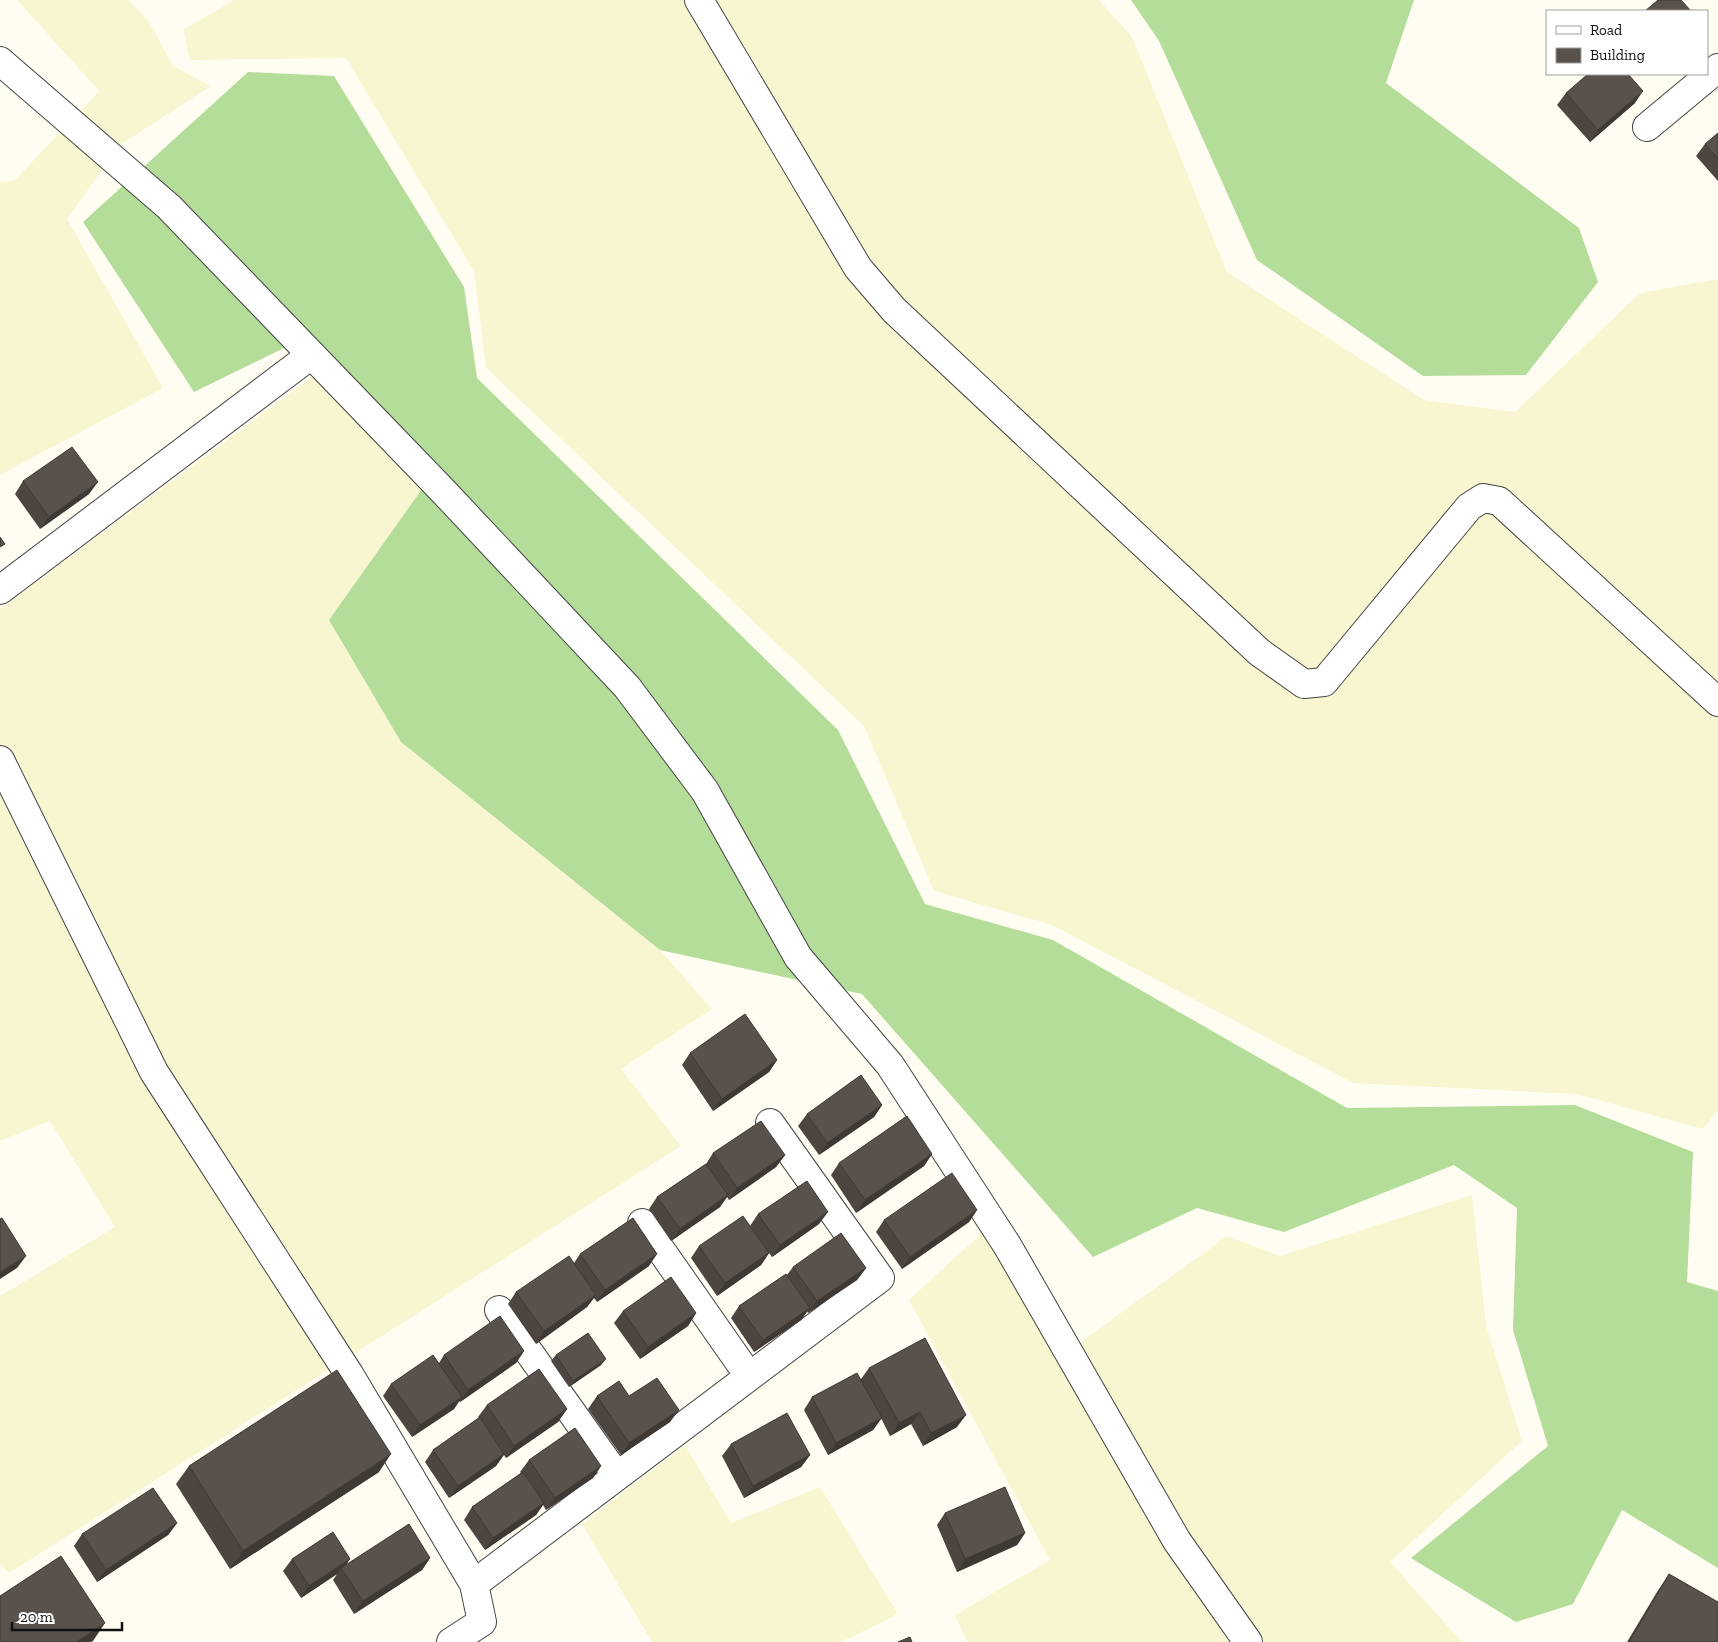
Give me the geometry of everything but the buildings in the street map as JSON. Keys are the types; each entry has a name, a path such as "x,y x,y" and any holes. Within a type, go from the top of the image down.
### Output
{"street":[{"path":"699,0 858,268 894,310 1259,652 1289,674 1304,684 1324,682 1469,507 1483,498 1499,501 1718,702"},
{"path":"0,61 169,207 444,492 627,687 705,791 798,957 890,1065 1007,1245 1177,1541 1248,1642"},
{"path":"1647,127 1718,68"},
{"path":"0,590 311,354"},
{"path":"0,760 154,1072 349,1374 474,1584 482,1622 451,1642"},
{"path":"474,1584 880,1278 770,1123"},
{"path":"642,1223 749,1376"},
{"path":"499,1310 617,1476"}],"green space":[{"path":"17,0 128,0 148,20 173,66 211,86 120,145 67,219 163,388 0,475 0,182 15,180 99,91"},
{"path":"234,0 1099,0 1132,37 1227,272 1424,400 1515,412 1640,293 1718,279 1718,1110 1703,1129 1576,1094 1353,1083 1052,925 934,891 864,726 486,368 474,271 346,58 190,60 183,30"},
{"path":"1131,0 1414,0 1386,83 1579,228 1598,282 1526,375 1423,376 1257,260 1159,41"},
{"path":"248,72 334,76 464,287 477,378 838,730 925,904 1053,940 1347,1108 1575,1105 1693,1152 1687,1282 1718,1291 1718,1568 1622,1510 1573,1604 1516,1622 1411,1558 1548,1446 1513,1330 1517,1208 1454,1165 1284,1232 1197,1208 1093,1257 862,994 660,950 401,742 329,620 422,489 284,348 194,392 83,222"},
{"path":"312,377 422,489 329,620 401,742 660,950 712,1009 621,1069 681,1146 9,1573 0,1564 0,1296 115,1227 50,1121 0,1141 0,609"},
{"path":"1472,1195 1486,1325 1522,1441 1390,1562 1462,1642 967,1642 955,1615 1050,1560 909,1300 984,1231 1056,1360 1227,1236 1280,1256"},
{"path":"685,1445 731,1523 820,1487 898,1614 841,1642 652,1642 582,1524"}]}
